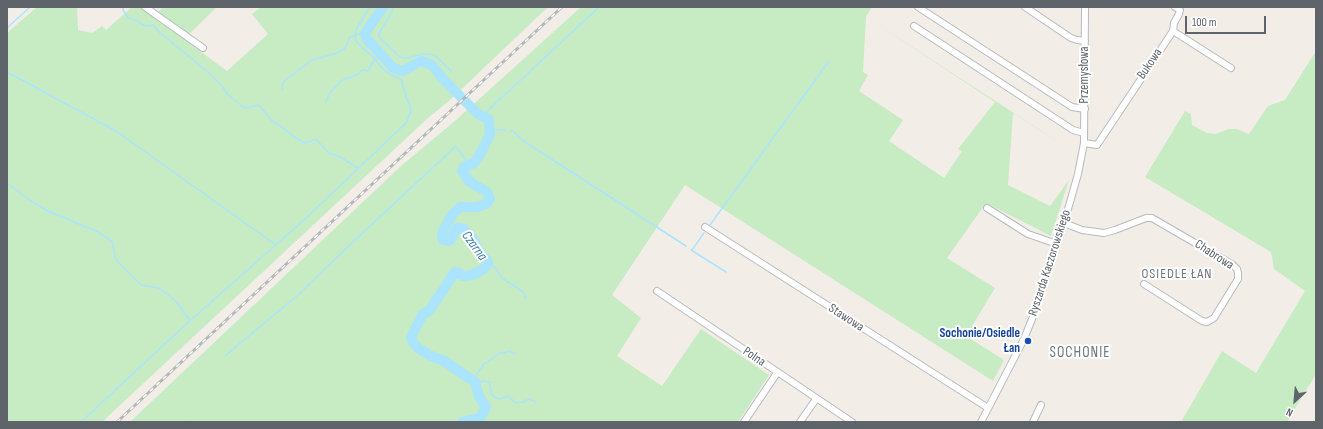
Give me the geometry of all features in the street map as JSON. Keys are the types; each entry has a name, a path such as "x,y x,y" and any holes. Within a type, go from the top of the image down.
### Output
{"street":[{"path":"145,7 203,48"},
{"path":"918,7 1072,107 1085,109"},
{"path":"1024,7 1071,38 1085,41"},
{"name":"Przemysłowa","path":"1084,143 1085,7"},
{"path":"1175,7 1180,10 1174,23 1173,30 1231,68"},
{"path":"914,26 1074,130 1084,133"},
{"name":"Bukowa","path":"1084,143 1097,145 1173,30"},
{"name":"Ryszarda Kaczorowskiego","path":"981,422 1024,339 1036,309 1064,223 1078,174 1084,143"},
{"path":"987,208 1028,234 1057,244"},
{"name":"Chabrowa","path":"1064,223 1082,230 1104,233 1146,218 1152,218 1233,265 1237,269 1238,273 1238,279 1214,318 1207,322 1202,321 1144,284"},
{"name":"Stawowa","path":"705,227 988,408"},
{"name":"Polna","path":"657,291 776,373 852,422"},
{"path":"744,422 776,373"},
{"path":"800,422 816,399"},
{"path":"1032,422 1042,405"}],"green space":[{"path":"37,7 77,7 78,30 92,33 102,26 106,30 132,7 141,7 227,71 268,34 252,14 261,7 548,7 450,100 428,118 102,422 7,422 7,33"},
{"path":"163,7 217,7 189,34 158,12"},
{"path":"581,7 872,7 866,17 1077,154 1013,113 1008,185 1050,206 1069,180 1051,236 986,203 947,258 995,288 966,336 1004,360 993,381 685,185 612,295 641,318 617,356 662,386 701,329 769,375 738,422 130,422 401,166 456,120","holes":["866,17 995,102 958,149 962,151 944,178 889,141 903,120 859,91 868,75 863,72"]},
{"path":"1316,51 1316,374 1287,422 1181,422 1222,351 1256,373 1305,291 1274,269 1271,252 1145,177 1185,111 1191,114 1192,125 1207,133 1215,134 1229,129 1237,129 1249,134 1268,106 1285,100"}],"waterway":[{"path":"7,28 30,7"},
{"path":"125,7 123,10 128,18 136,20 146,26 153,25 159,32 208,72 222,86 228,95 245,108 259,105 272,121 294,137 305,143 316,139 329,153 340,157 358,168"},
{"path":"81,422 183,327 304,220 406,123 411,111 401,79 384,70 356,41 355,36 357,28 370,7"},
{"name":"Czarna","path":"383,7 365,33 366,38 393,68 403,71 421,61 432,65 443,79 478,114 489,121 490,134 481,153 474,163 464,167 462,171 470,182 487,192 490,199 486,204 477,207 460,207 452,215 442,233 443,240 449,241 457,228 464,229 473,239 482,256 488,263 484,269 472,275 463,276 455,272 429,311 423,314 411,337 412,341 418,348 429,355 444,361 475,382 479,396 486,407 480,418 462,422"},
{"path":"393,7 390,16 379,33 382,40 400,57 406,58 430,54 437,57 451,71"},
{"path":"482,116 599,7"},
{"path":"282,90 283,82 312,60 337,53 345,48 350,37 365,33"},
{"path":"326,102 329,94 341,81 356,75 363,70 368,71 380,53"},
{"path":"710,225 829,61"},
{"path":"7,72 116,131 276,245"},
{"path":"491,130 505,130"},
{"path":"510,131 513,131 522,140 686,246"},
{"path":"226,355 297,296 455,147 470,165"},
{"path":"7,183 28,199 46,210 98,232 112,241 116,260 141,285 159,288 176,301 190,321"},
{"path":"692,250 704,233"},
{"path":"691,250 726,272"},
{"path":"488,263 494,266 502,278 522,291 526,298"},
{"path":"470,379 477,374 484,364 500,353 509,351 515,354"},
{"path":"475,384 482,381 490,382 490,388 493,396 499,399 508,396 516,403 529,399 536,402"}],"railway":[{"path":"117,422 562,7"}],"place":[{"name":"Sochonie/Osiedle Łan","path":"1028,341"}],"district":[{"name":"OSIEDLE ŁAN","path":"1177,274"},
{"name":"SOCHONIE","path":"1080,353"}]}
